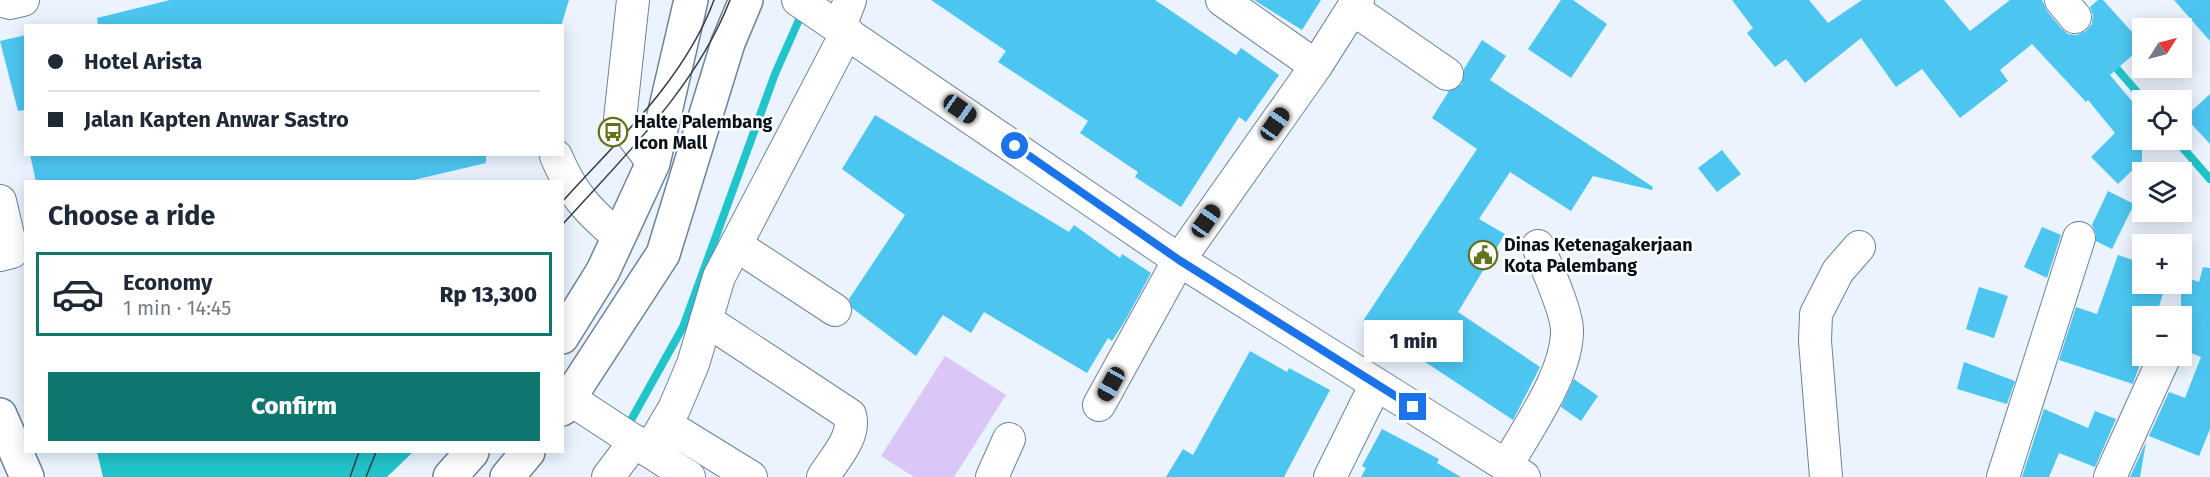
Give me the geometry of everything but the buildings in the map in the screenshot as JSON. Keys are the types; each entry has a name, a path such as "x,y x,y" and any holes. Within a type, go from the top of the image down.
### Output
{"main road":[{"path":"564,334 603,271 653,163 691,0"},
{"path":"576,408 663,254 728,43 746,0"},
{"path":"576,408 578,350 603,271"},
{"path":"0,415 27,477"},
{"path":"450,477 471,453"},
{"path":"507,477 527,453"}],"street":[{"path":"0,0 10,3 23,0"},
{"path":"633,0 620,119 653,163"},
{"path":"1222,0 1316,66"},
{"path":"1100,405 1179,260 1316,66 1356,4 1447,74"},
{"path":"608,477 637,443 665,424 693,364 719,277 736,245 832,15 1179,260 1515,472 1562,366 1566,345 1567,327 1538,246"},
{"path":"556,156 568,185 587,210 619,237"},
{"path":"0,201 12,252 0,255"},
{"path":"2003,477 2079,238"},
{"path":"736,245 835,309"},
{"path":"1826,477 1815,341 1816,314 1838,271 1859,248"},
{"path":"706,320 850,415 850,433 823,477"},
{"path":"2110,477 2160,366"},
{"path":"1330,477 1376,384"},
{"path":"576,408 637,443 689,477"},
{"path":"665,424 751,477"},
{"path":"992,477 1009,440"}],"shaded area":[{"path":"945,356 1006,395 954,477 914,477 881,456"}],"water":[{"path":"97,453 412,453 387,477 103,477"}],"waterway":[{"path":"626,429 683,327 775,74 802,13"},
{"path":"2112,63 2135,90"},
{"path":"2185,150 2210,179"}],"tram line":[{"path":"564,200 627,132 668,83 701,29 714,0"},
{"path":"564,223 633,147 678,92 716,32 730,0"},
{"path":"350,477 359,453"},
{"path":"366,477 376,453"}],"place":[{"name":"Halte Palembang Icon Mall","path":"613,132"},
{"name":"Dinas Ketenagakerjaan Kota Palembang","path":"1483,255"}],"route":[{"path":"1015,146 1179,260 1413,407"}]}
